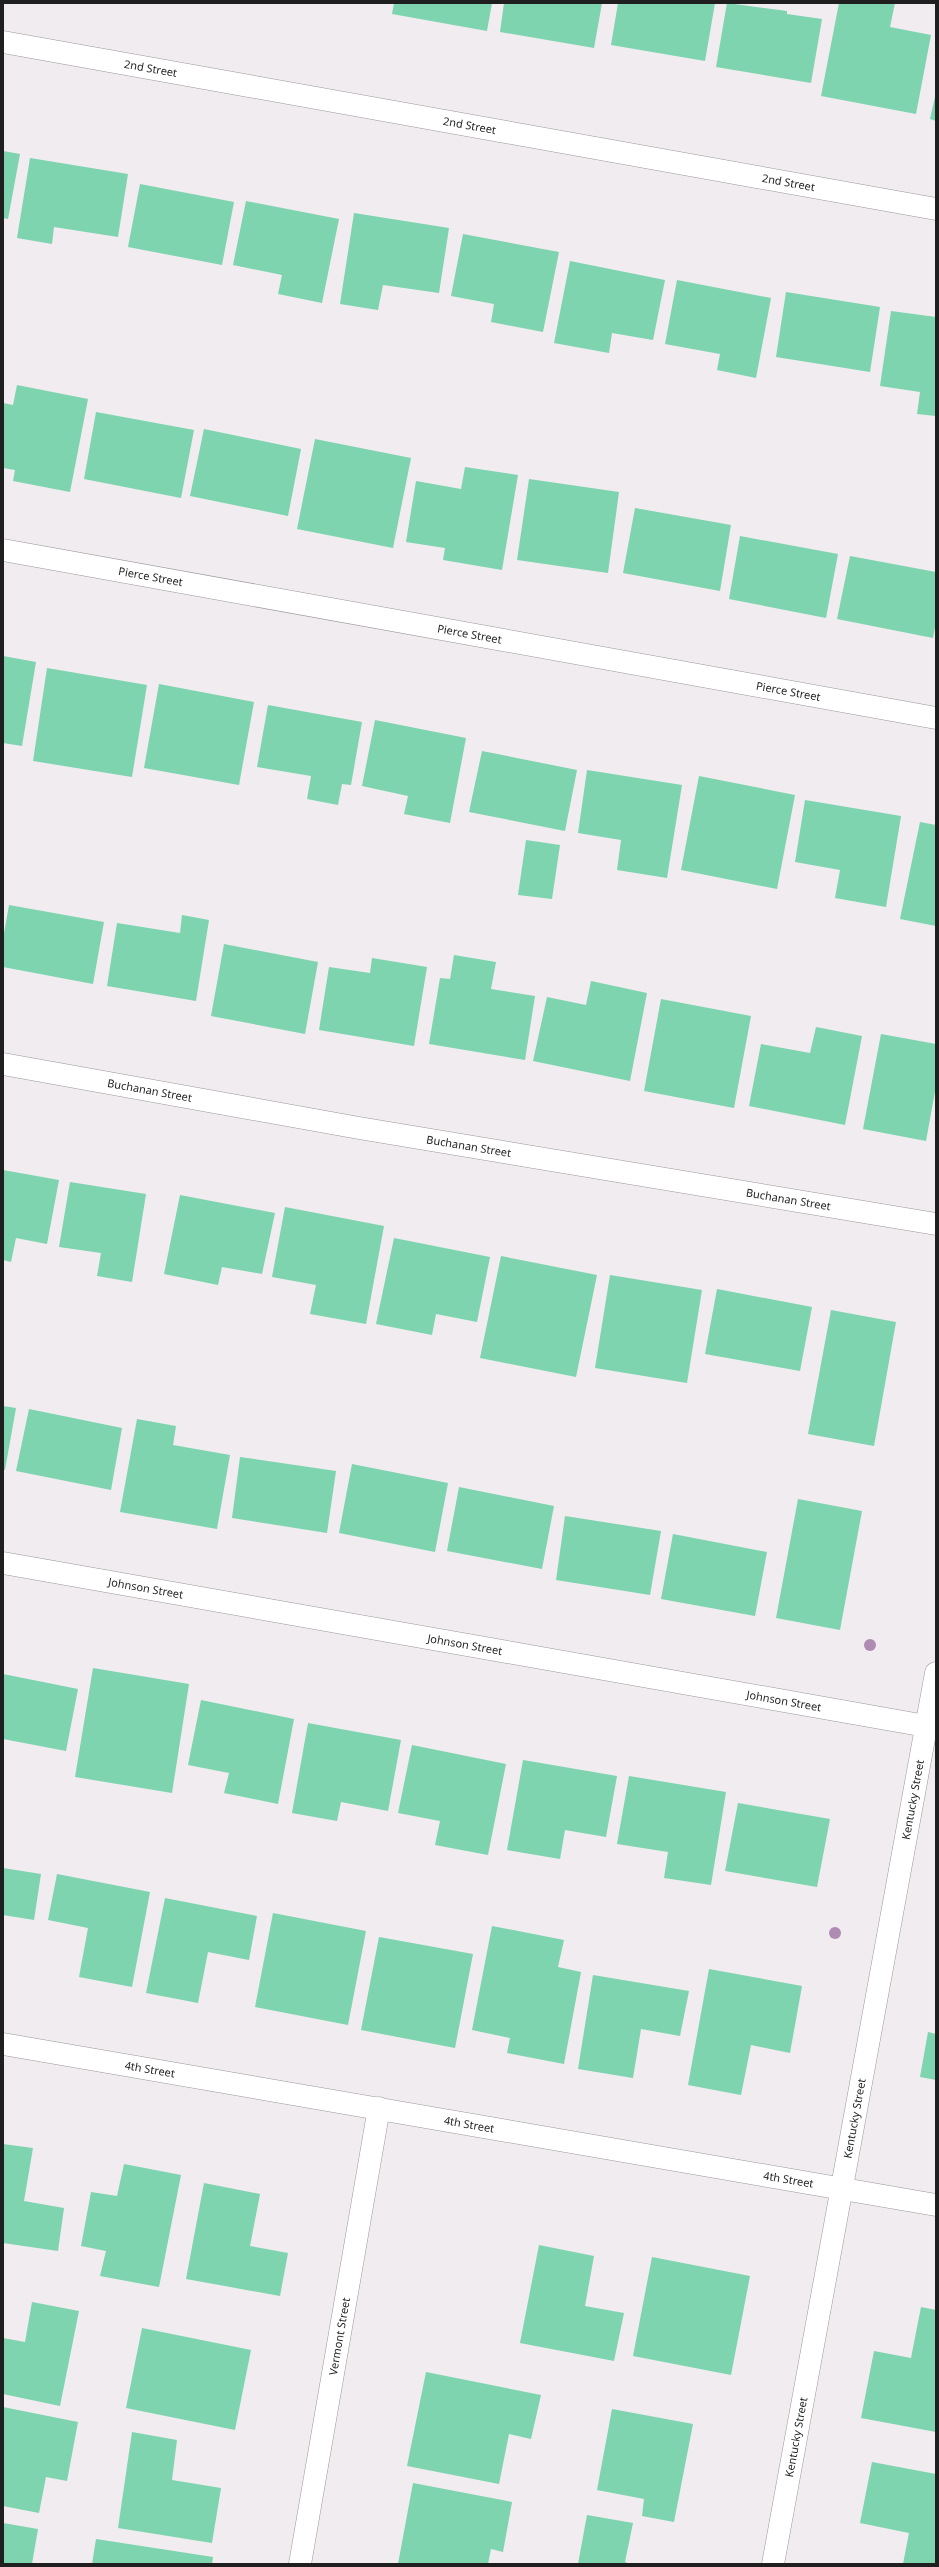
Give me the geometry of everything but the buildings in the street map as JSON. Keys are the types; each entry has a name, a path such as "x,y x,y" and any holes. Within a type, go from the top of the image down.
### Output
{"street":[{"name":"2nd Street","path":"3,42 936,209"},
{"name":"Pierce Street","path":"3,550 936,718"},
{"name":"Buchanan Street","path":"3,1064 359,1128 936,1224"},
{"name":"Johnson Street","path":"3,1563 926,1726"},
{"name":"Kentucky Street","path":"773,2564 844,2189 936,1673"},
{"name":"4th Street","path":"3,2044 936,2205"},
{"name":"Vermont Street","path":"300,2564 379,2108"}]}
